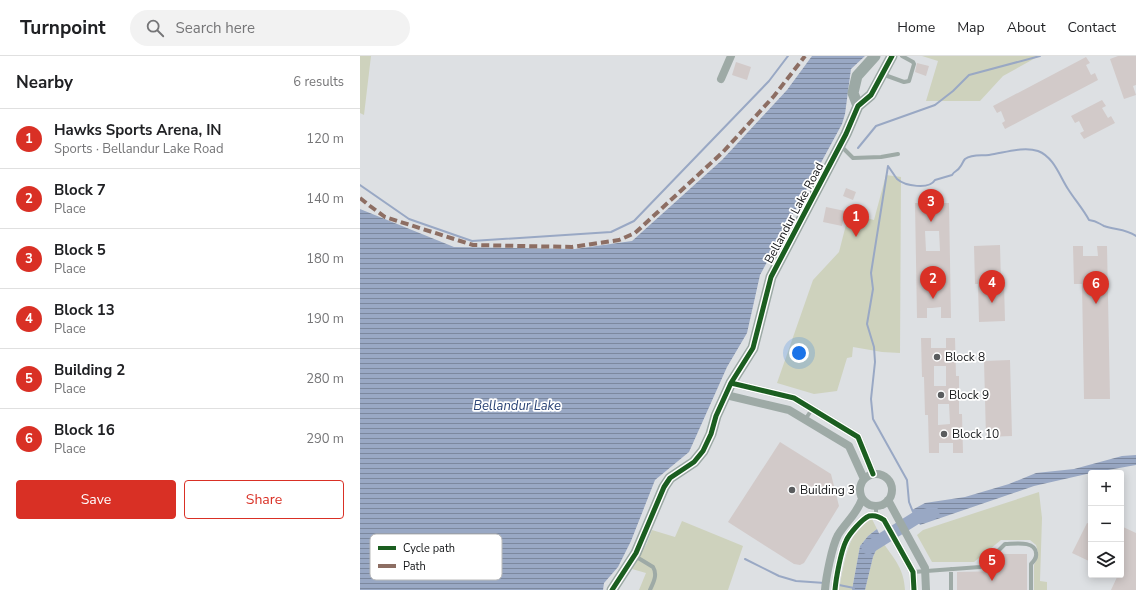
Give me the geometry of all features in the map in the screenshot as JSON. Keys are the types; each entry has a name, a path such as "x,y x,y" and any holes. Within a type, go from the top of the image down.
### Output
{"street":[{"path":"722,79 731,56"},
{"path":"858,106 852,93 857,76 875,56"},
{"name":"Bellandur Lake Road","path":"612,590 634,555 664,487 670,478 694,462 703,451 711,434 716,416 731,383 753,348 771,276 840,145 858,106 870,95 892,56"},
{"path":"731,383 794,398 858,437 873,474"},
{"path":"726,394 789,410 849,446 864,479"},
{"path":"826,590 827,576 836,539 857,512 862,499 860,486 864,479 873,474 882,476 889,481 892,493 884,504 876,506 868,504 862,499"},
{"path":"888,500 926,571 926,590"},
{"path":"835,590 836,578 845,542 868,516 876,516 884,520 913,572 914,590"}],"lane":[{"path":"882,74 904,82 909,81 914,64 902,56"},
{"path":"840,145 853,158 881,157 898,154"},
{"path":"805,420 812,409"},
{"path":"853,454 863,449"},
{"path":"876,506 876,516"},
{"path":"913,572 976,568 983,566 1005,544 1029,544 1034,547 1036,552 1035,560 1031,564 1031,590"},
{"path":"634,555 653,567 655,570 655,576 650,590"},
{"path":"951,569 951,590"}],"green space":[{"path":"360,56 371,56 364,115 360,113"},
{"path":"922,56 1039,56 1003,76 980,101 926,101 938,61"},
{"path":"886,175 901,177 900,353 882,352 853,347 852,357 847,358 837,391 814,394 777,383 813,280 839,252 849,213 874,220"},
{"path":"1039,492 1042,518 1040,581 1047,582 1047,590 1034,590 1034,565 1038,553 1036,545 1030,540 1001,540 974,562 932,562 917,535 923,530"},
{"path":"872,519 877,529 868,536 860,546 852,590 839,590 845,560 852,539 857,530 864,523"},
{"path":"682,521 743,546 728,590 639,590 646,573 632,569 647,543 652,530 675,537"},
{"path":"884,544 901,570 905,590 865,590 873,557 877,548"}],"water":[{"name":"Bellandur Lake","path":"812,56 865,56 851,69 845,114 842,124 760,275 747,333 727,367 689,452 655,480 631,541 618,567 604,583 603,590 360,590 360,209 454,247 575,249 632,241 722,160 787,90"},
{"path":"1136,455 1136,465 1108,470 1088,470 1088,474 1034,486 920,525 912,510 925,503 965,497 1009,484 1036,473 1074,469 1122,456"},
{"path":"877,529 884,544 877,548 873,557 865,590 852,590 860,546 868,536"}],"building":[{"path":"1118,56 1136,56 1136,85 1133,86 1136,95 1124,99 1110,59"},
{"path":"1086,57 1090,63 1086,65 1091,75 1095,73 1098,80 1005,129 1002,123 1005,121 1001,111 997,113 993,106"},
{"path":"736,62 751,67 747,80 732,75"},
{"path":"917,63 929,66 926,76 915,72"},
{"path":"1102,100 1106,106 1102,108 1108,118 1111,116 1115,123 1084,139 1080,133 1084,131 1079,121 1075,123 1071,116"},
{"path":"846,188 856,192 853,200 843,196"},
{"path":"915,203 924,203 925,213 939,213 939,203 949,203 951,318 941,318 941,307 927,308 927,318 917,318","holes":["925,231 939,231 940,251 926,251","926,269 940,269 941,289 926,290"]},
{"path":"826,207 845,211 842,226 823,222"},
{"path":"1000,245 1001,283 1004,283 1005,321 979,322 978,284 975,284 974,246"},
{"path":"1073,246 1083,246 1083,256 1098,256 1097,246 1107,246 1110,399 1084,399 1082,284 1074,284"},
{"path":"921,338 931,338 931,348 946,348 946,338 955,338 956,376 959,376 959,414 962,414 963,453 953,453 953,443 939,443 939,453 929,453 928,415 925,415 924,377 922,377","holes":["934,366 946,366 946,386 934,386","938,404 949,404 950,424 938,425"]},
{"path":"1010,360 1012,436 986,437 984,361"},
{"name":"Building 3","path":"780,442 831,474 839,506 804,563 800,565 794,564 728,522"},
{"path":"1087,523 1088,523 1088,561 1072,553"},
{"path":"1124,527 1136,533 1136,590 1111,590 1117,578 1124,578"},
{"path":"1001,554 1027,554 1027,590 957,590 957,572 1001,571"}],"waterway":[{"path":"360,185 409,219 472,241 611,232 634,221 769,81 788,56"},
{"path":"858,148 876,126 935,105 953,91 969,75 1040,56"},
{"path":"888,166 897,179 905,184 922,186 952,175 965,159 971,156 989,155 1026,149 1038,151 1044,154 1052,162 1089,220 1104,226 1128,232 1136,236"},
{"path":"888,166 871,273 873,289 867,324 874,347 875,362 871,399 873,419 907,480 909,502 913,512"},
{"path":"868,548 916,518 933,513"},
{"path":"745,559 779,576 796,581 825,583"},
{"path":"839,585 854,588"}],"marked path":[{"path":"360,198 385,217 473,245 572,247 619,240 635,233 723,152 774,96 805,56"}],"cycle path":[{"path":"612,590 636,553 664,487 670,478 694,462 703,451 711,434 716,416 731,383 753,348 771,277 846,134 858,106 871,95 892,56"},
{"path":"731,383 794,398 858,437 873,474"},
{"path":"835,590 842,551 846,541 859,523 869,516 877,516 884,520 913,572 914,590"}],"place":[{"name":"Block 5","path":"931,222"},
{"name":"Hawks Sports Arena, IN","path":"856,237"},
{"name":"Block 7","path":"933,299"},
{"name":"Block 13","path":"992,303"},
{"name":"Block 16","path":"1096,304"},
{"name":"Block 8","path":"937,357"},
{"name":"Block 9","path":"941,395"},
{"name":"Block 10","path":"944,434"},
{"name":"Building 3","path":"792,490"},
{"name":"Building 2","path":"992,581"}]}
